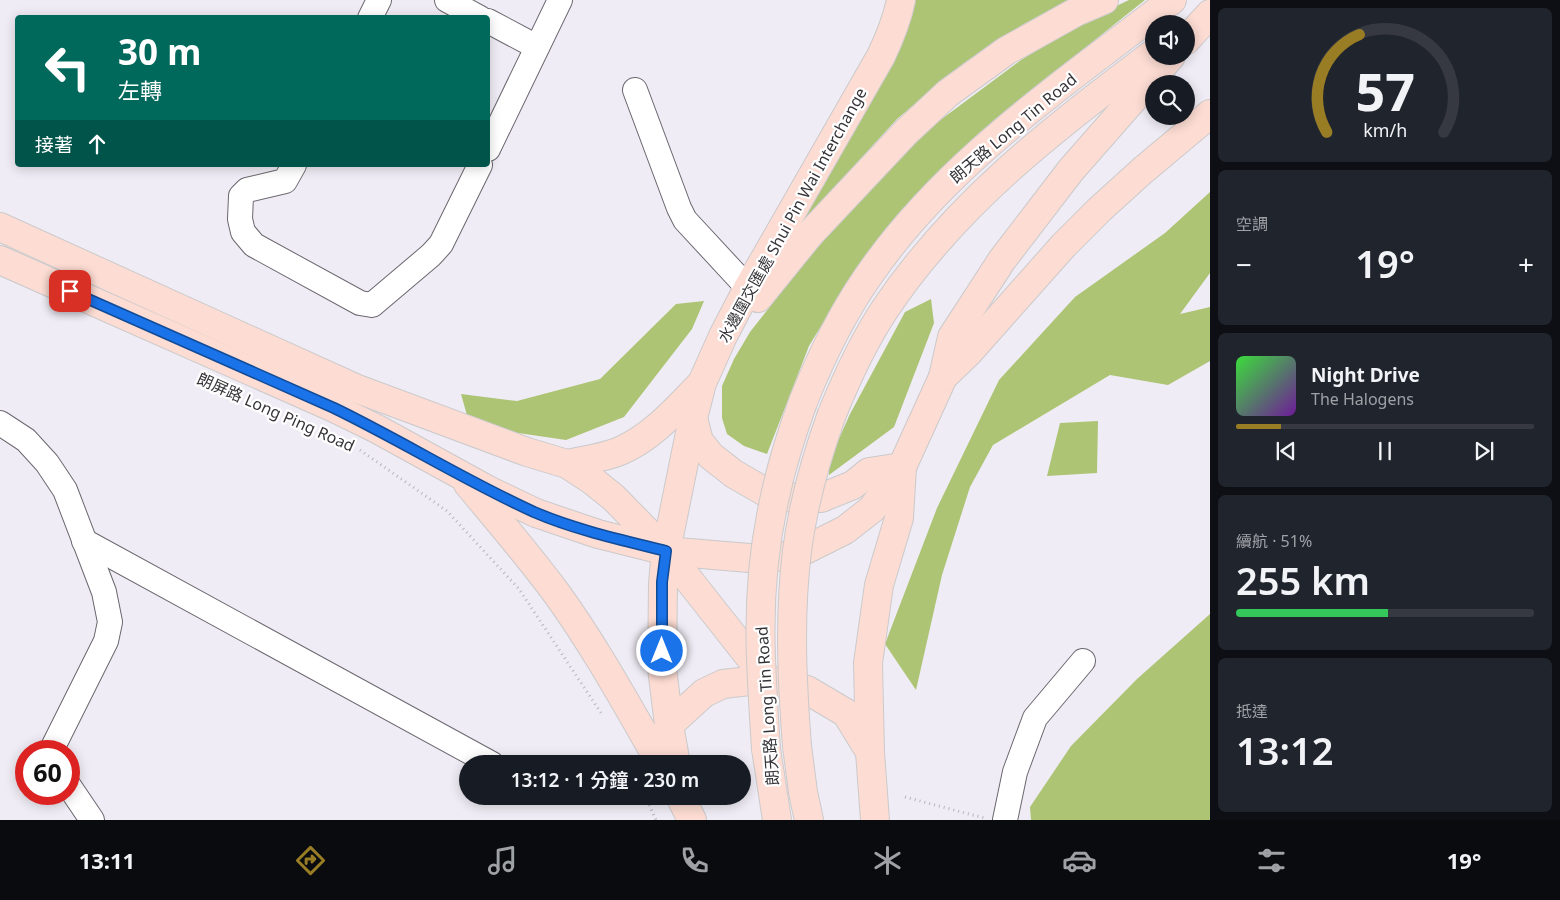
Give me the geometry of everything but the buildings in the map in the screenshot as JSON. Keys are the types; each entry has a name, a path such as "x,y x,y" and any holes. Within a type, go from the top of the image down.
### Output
{"main road":[{"name":"水邊圍交匯處 Shui Pin Wai Interchange","path":"674,755 662,668 662,582 666,551 702,383 723,336 748,288 882,56 898,15 901,0"},
{"path":"723,336 761,294 809,235 906,132 948,93 1006,51 1076,12 1104,0"},
{"name":"朗天路 Long Tin Road","path":"776,820 766,749 760,656 767,543 782,465 803,402 829,343 866,278 892,244 933,198 978,153 1016,121 1172,0"},
{"path":"1195,21 1210,10"},
{"path":"1195,30 1210,14"},
{"name":"朗天路 Long Tin Road","path":"809,820 797,746 792,652 793,604 798,550 805,506 817,456 832,414 855,362 884,310 923,257 986,189 1024,156 1145,60"},
{"path":"460,475 536,512 598,534 666,551 761,559 797,554 845,530 872,509 902,467 943,377 952,337 1002,260 1071,170 1163,65"},
{"path":"943,377 968,354 1081,228 1142,171 1210,114"},
{"path":"0,228 355,388 526,452 567,464 593,481 619,502 666,551 767,679"},
{"name":"朗屏路 Long Ping Road","path":"0,260 334,408 377,429 460,475"},
{"path":"567,464 620,452 665,421 702,383"},
{"path":"693,418 699,442 711,456 734,474 774,497 821,498 853,484 869,472 902,467"},
{"path":"875,820 870,752 868,663 879,585 900,518 902,467"},
{"path":"460,475 557,594 609,674 656,755"},
{"path":"669,725 704,693 723,684 767,679 808,690 846,713 870,752"}],"lane":[{"path":"371,15 378,0"},
{"path":"447,0 474,15"},
{"path":"490,145 560,0"},
{"path":"490,22 537,48"},
{"path":"635,90 685,220 748,288"},
{"path":"290,173 247,190 241,196 240,219 243,232 254,245 360,303 372,305 431,255 441,244 479,167"},
{"path":"0,423 26,440 47,463 65,490 104,592 110,622 106,641 56,740"},
{"path":"84,541 476,755"},
{"path":"1005,820 1015,772 1035,718 1083,661"},
{"path":"80,802 92,820"}],"path":[{"name":"朗屏路 Long Ping Road","path":"352,445 446,511 519,589 603,716"},
{"path":"905,797 990,820"},
{"path":"649,805 656,820"}],"green space":[{"path":"914,0 1068,0 1024,24 964,63 897,119 829,193 777,260 871,97 912,13"},
{"path":"1129,0 1145,0 997,118 918,194 856,268 809,346 767,454 744,446 727,434 722,418 722,386 734,359 750,332 802,266 880,175 935,124 1021,60 1093,17"},
{"path":"1210,192 1210,273 1180,314 1210,307 1210,361 1168,385 1110,375 993,445 970,487 942,575 916,690 885,644 937,508 999,380 1075,297 1165,233"},
{"path":"931,299 934,323 894,427 829,475 829,461 850,414 905,312"},
{"path":"704,301 692,329 624,417 566,440 470,426 461,394 517,401 600,379 676,304"},
{"path":"1098,421 1097,473 1047,476 1060,423"},
{"path":"1210,614 1210,820 1031,820 1030,807 1071,746 1137,679"}],"route":[{"path":"70,291 334,408 377,429 488,490 536,512 598,534 666,551 662,582 662,651"}]}
